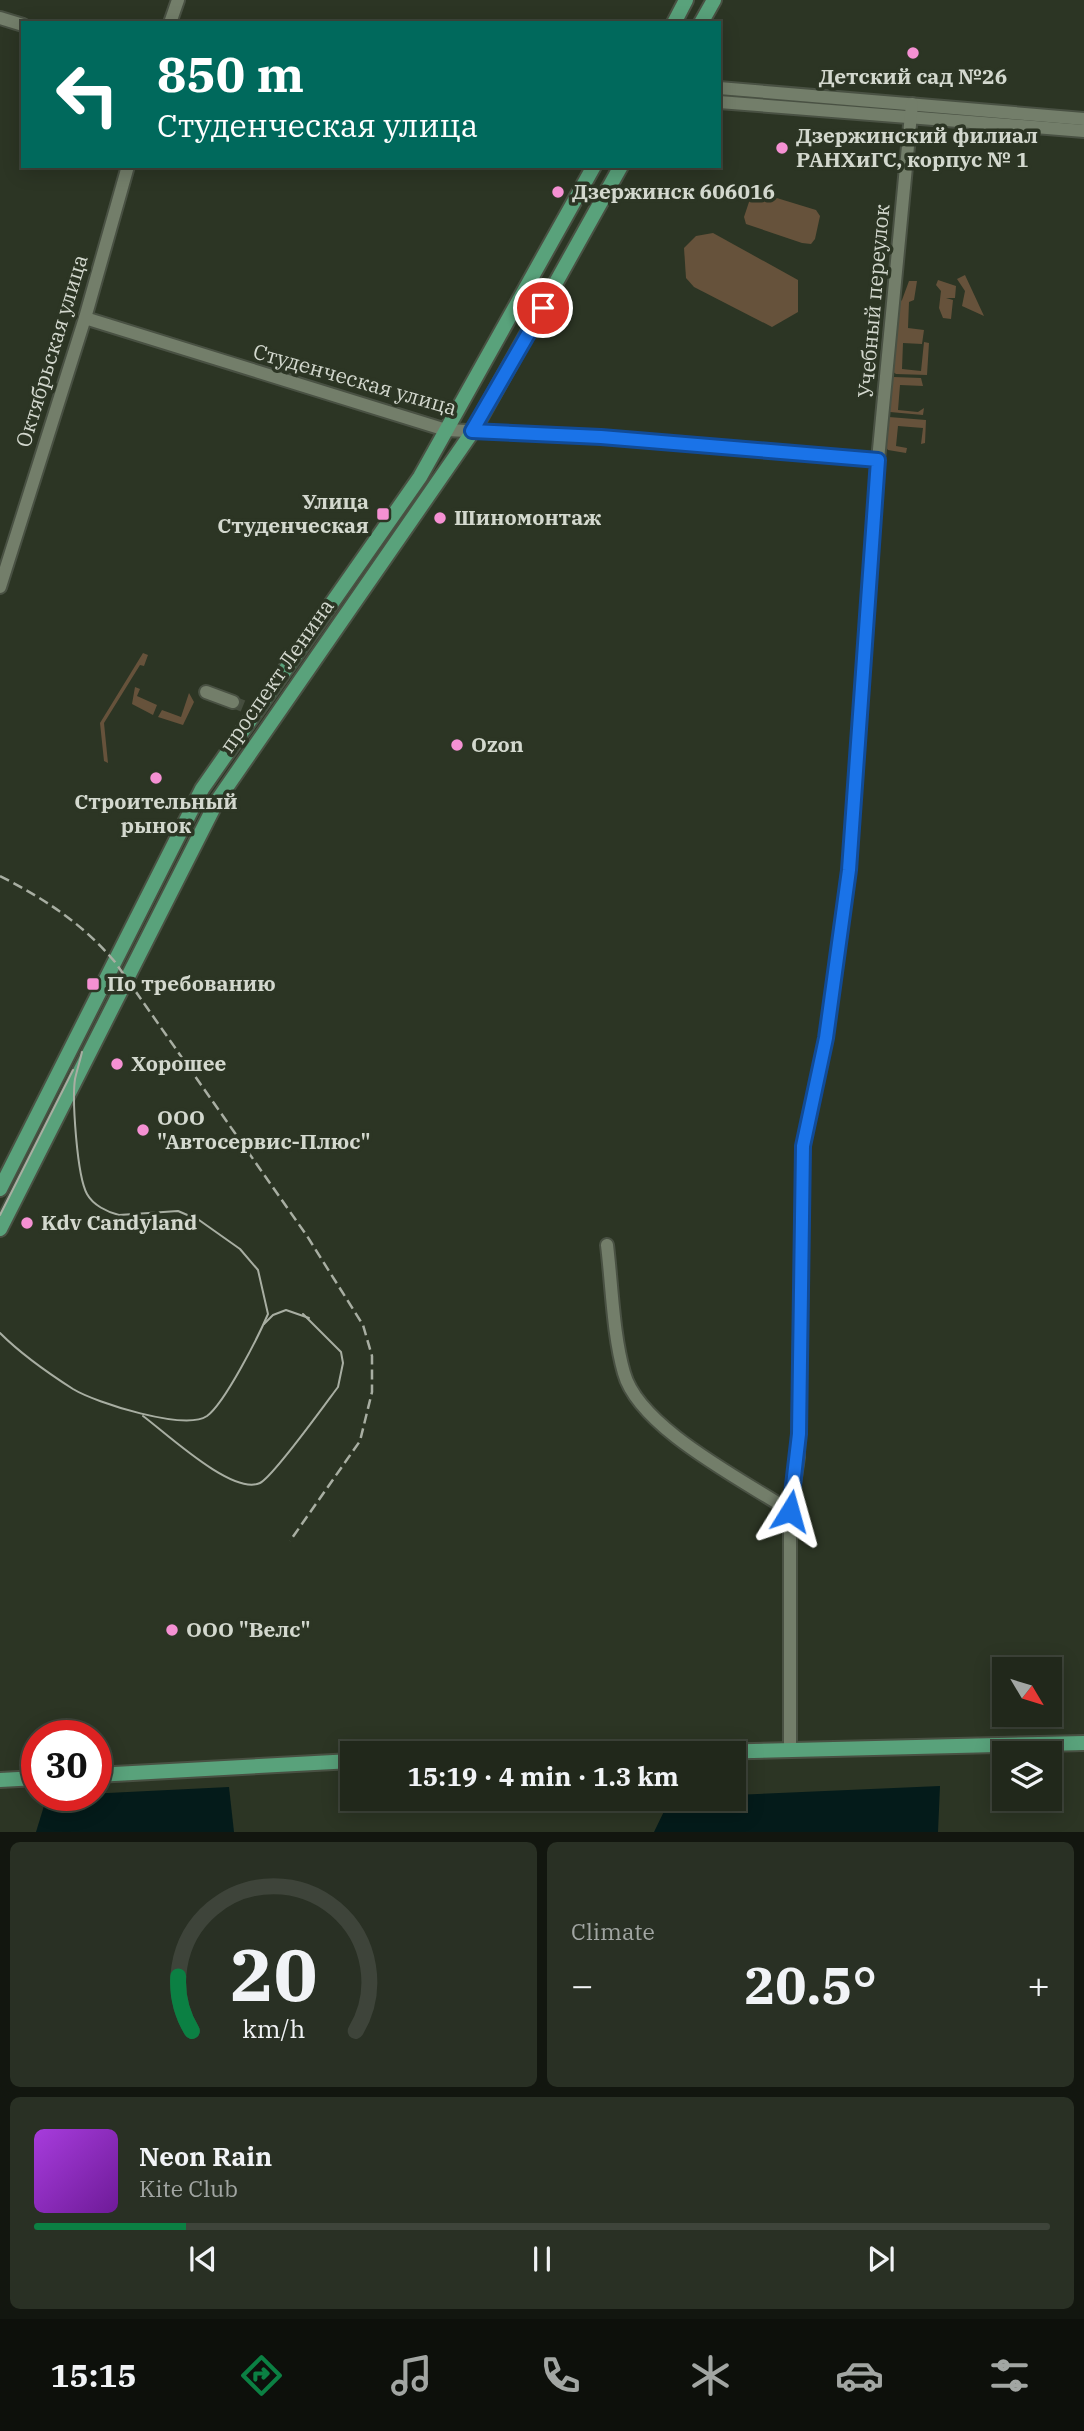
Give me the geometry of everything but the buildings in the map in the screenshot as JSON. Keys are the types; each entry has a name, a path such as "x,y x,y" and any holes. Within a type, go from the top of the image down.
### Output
{"main road":[{"path":"675,21 686,0"},
{"path":"702,21 714,0"},
{"name":"проспект Ленина","path":"0,1189 202,789 420,477 593,168"},
{"name":"проспект Ленина","path":"0,1229 217,801 472,431 620,168"},
{"path":"746,1751 1084,1742"},
{"path":"112,1774 340,1762"},
{"path":"0,1780 21,1779"}],"street":[{"path":"171,21 178,0"},
{"path":"0,18 21,23"},
{"path":"721,88 1084,119"},
{"path":"721,102 1084,131"},
{"name":"Учебный переулок","path":"878,460 912,104"},
{"name":"Октябрьская улица","path":"0,587 85,317 127,168"},
{"name":"Студенческая улица","path":"85,317 446,430 601,437 878,460"},
{"path":"790,1750 790,1511 799,1434 803,1146 826,1038 849,870 878,460"},
{"path":"206,692 233,702"},
{"path":"607,1245 624,1373 641,1406 666,1430 790,1511"}],"shaded area":[{"path":"757,192 816,210 820,216 815,239 811,244 746,224 744,217 751,196"},
{"path":"713,233 798,280 798,312 772,327 694,287 686,278 684,248 696,236"},
{"path":"965,275 984,316 962,306 965,291 957,279"},
{"path":"938,280 956,286 955,298 946,298 953,300 951,319 943,318 939,308 941,291 936,285"},
{"path":"909,281 917,281 914,300 909,302 908,328 924,330 922,344 903,343 902,369 921,371 924,342 929,343 927,375 896,374 892,371 895,306 902,300"},
{"path":"894,377 921,378 923,386 900,385 898,410 918,412 924,408 923,415 890,412 886,403 889,381"},
{"path":"885,419 926,420 925,443 921,444 923,428 898,426 896,446 907,448 906,453 888,450 883,443"},
{"path":"143,653 148,655 144,666 140,665 104,723 108,763 104,761 100,723"},
{"path":"135,687 140,689 137,696 157,705 153,715 132,704"},
{"path":"189,693 194,702 183,725 158,717 162,710 181,717"}],"water":[{"path":"940,1786 938,1832 654,1832 664,1811 746,1811 746,1794"},
{"path":"229,1787 234,1832 36,1832 42,1811 112,1811 112,1793"}],"tunnel":[{"path":"233,702 243,706"}],"tram line":[{"path":"0,1333 35,1363 84,1395 120,1408 161,1418 196,1420 207,1416 223,1398 268,1314 258,1270 240,1249 199,1220 178,1211 119,1215 101,1208 87,1194 80,1171 75,1120 75,1079 82,1052"},
{"path":"0,1215 73,1070"},
{"path":"264,1324 273,1315 286,1310 309,1318"},
{"path":"143,1416 217,1472 248,1485 260,1483 287,1454 338,1387 343,1363 341,1352 303,1314"}],"railway":[{"path":"0,876 62,913 103,948 115,962 307,1236 363,1325 372,1356 372,1392 360,1441 290,1541"}],"place":[{"name":"Детский сад №26","path":"913,53"},
{"name":"Дзержинский филиал РАНХиГС, корпус № 1","path":"782,148"},
{"name":"Дзержинск 606016","path":"558,192"},
{"name":"Улица Студенческая","path":"383,514"},
{"name":"Шиномонтаж","path":"440,518"},
{"name":"Ozon","path":"457,745"},
{"name":"Строительный рынок","path":"156,778"},
{"name":"По требованию","path":"93,984"},
{"name":"Хорошее","path":"117,1064"},
{"name":"ООО \"Автосервис-Плюс\"","path":"143,1130"},
{"name":"Kdv Candyland","path":"27,1223"},
{"name":"ООО \"Велс\"","path":"172,1630"}],"route":[{"path":"543,308 472,431 601,437 878,460 849,870 826,1038 805,1124 803,1146 799,1434 790,1511"}]}
